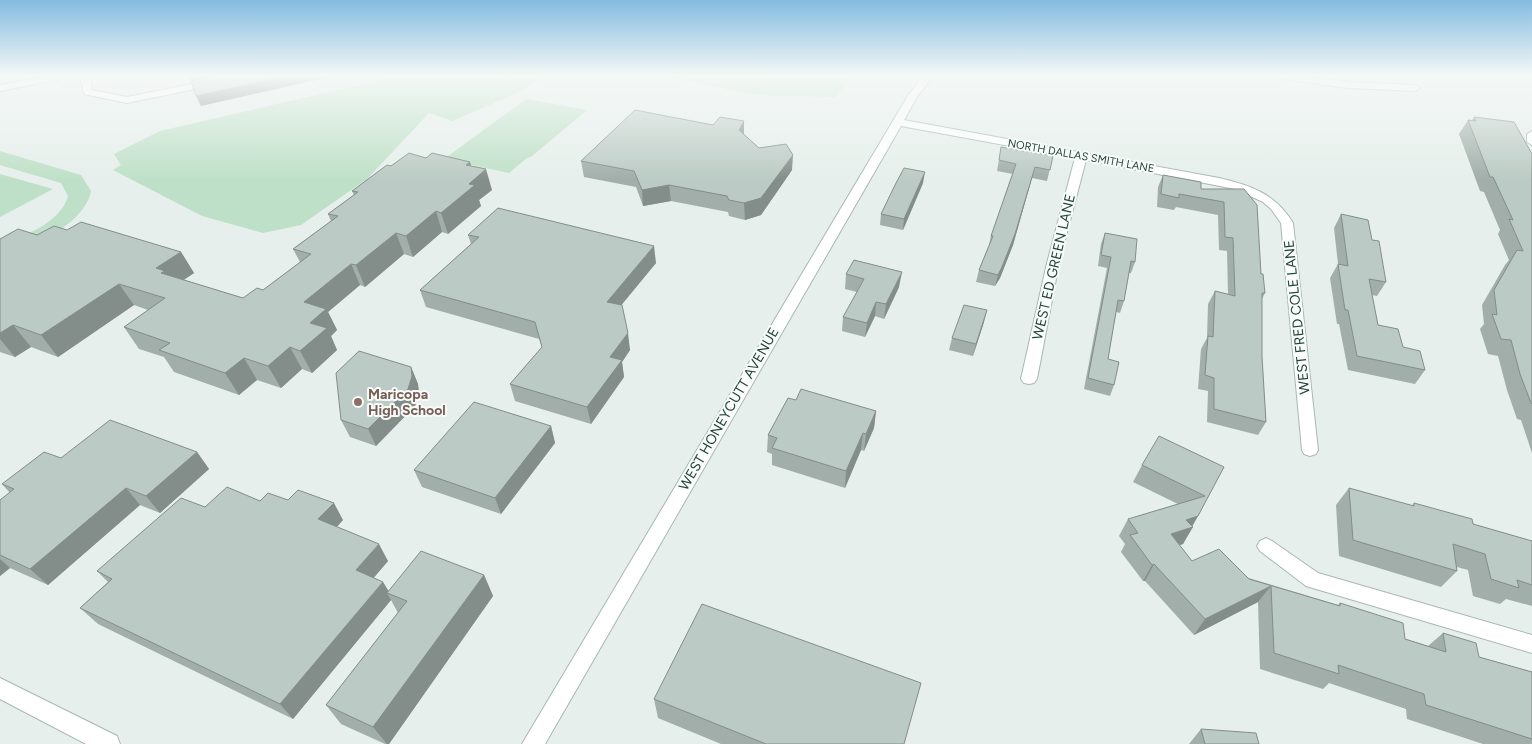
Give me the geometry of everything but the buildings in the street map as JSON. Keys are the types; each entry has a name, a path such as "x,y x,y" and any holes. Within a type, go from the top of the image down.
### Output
{"street":[{"name":"WEST HONEYCUTT AVENUE","path":"533,744 904,111"},
{"name":"NORTH DALLAS SMITH LANE","path":"898,122 1219,181 1244,188 1262,196"},
{"name":"WEST ED GREEN LANE","path":"1029,379 1053,263 1081,156"},
{"name":"WEST FRED COLE LANE","path":"1262,196 1276,207 1288,222 1310,450"},
{"path":"1266,546 1313,580 1532,644"},
{"path":"0,688 109,744"}],"green space":[{"path":"248,111 476,111 452,121 429,113 367,179 301,225 263,233 202,216 113,170 121,165 114,154 160,131"},
{"path":"510,111 586,111 509,173 444,159"},
{"path":"0,151 81,175 91,191 86,204 70,223 57,232 38,239 0,246 30,233 49,221 64,206 68,196 61,183 0,165"},
{"path":"0,174 53,189 0,217"}],"place":[{"name":"Maricopa High School","path":"358,402"}]}
